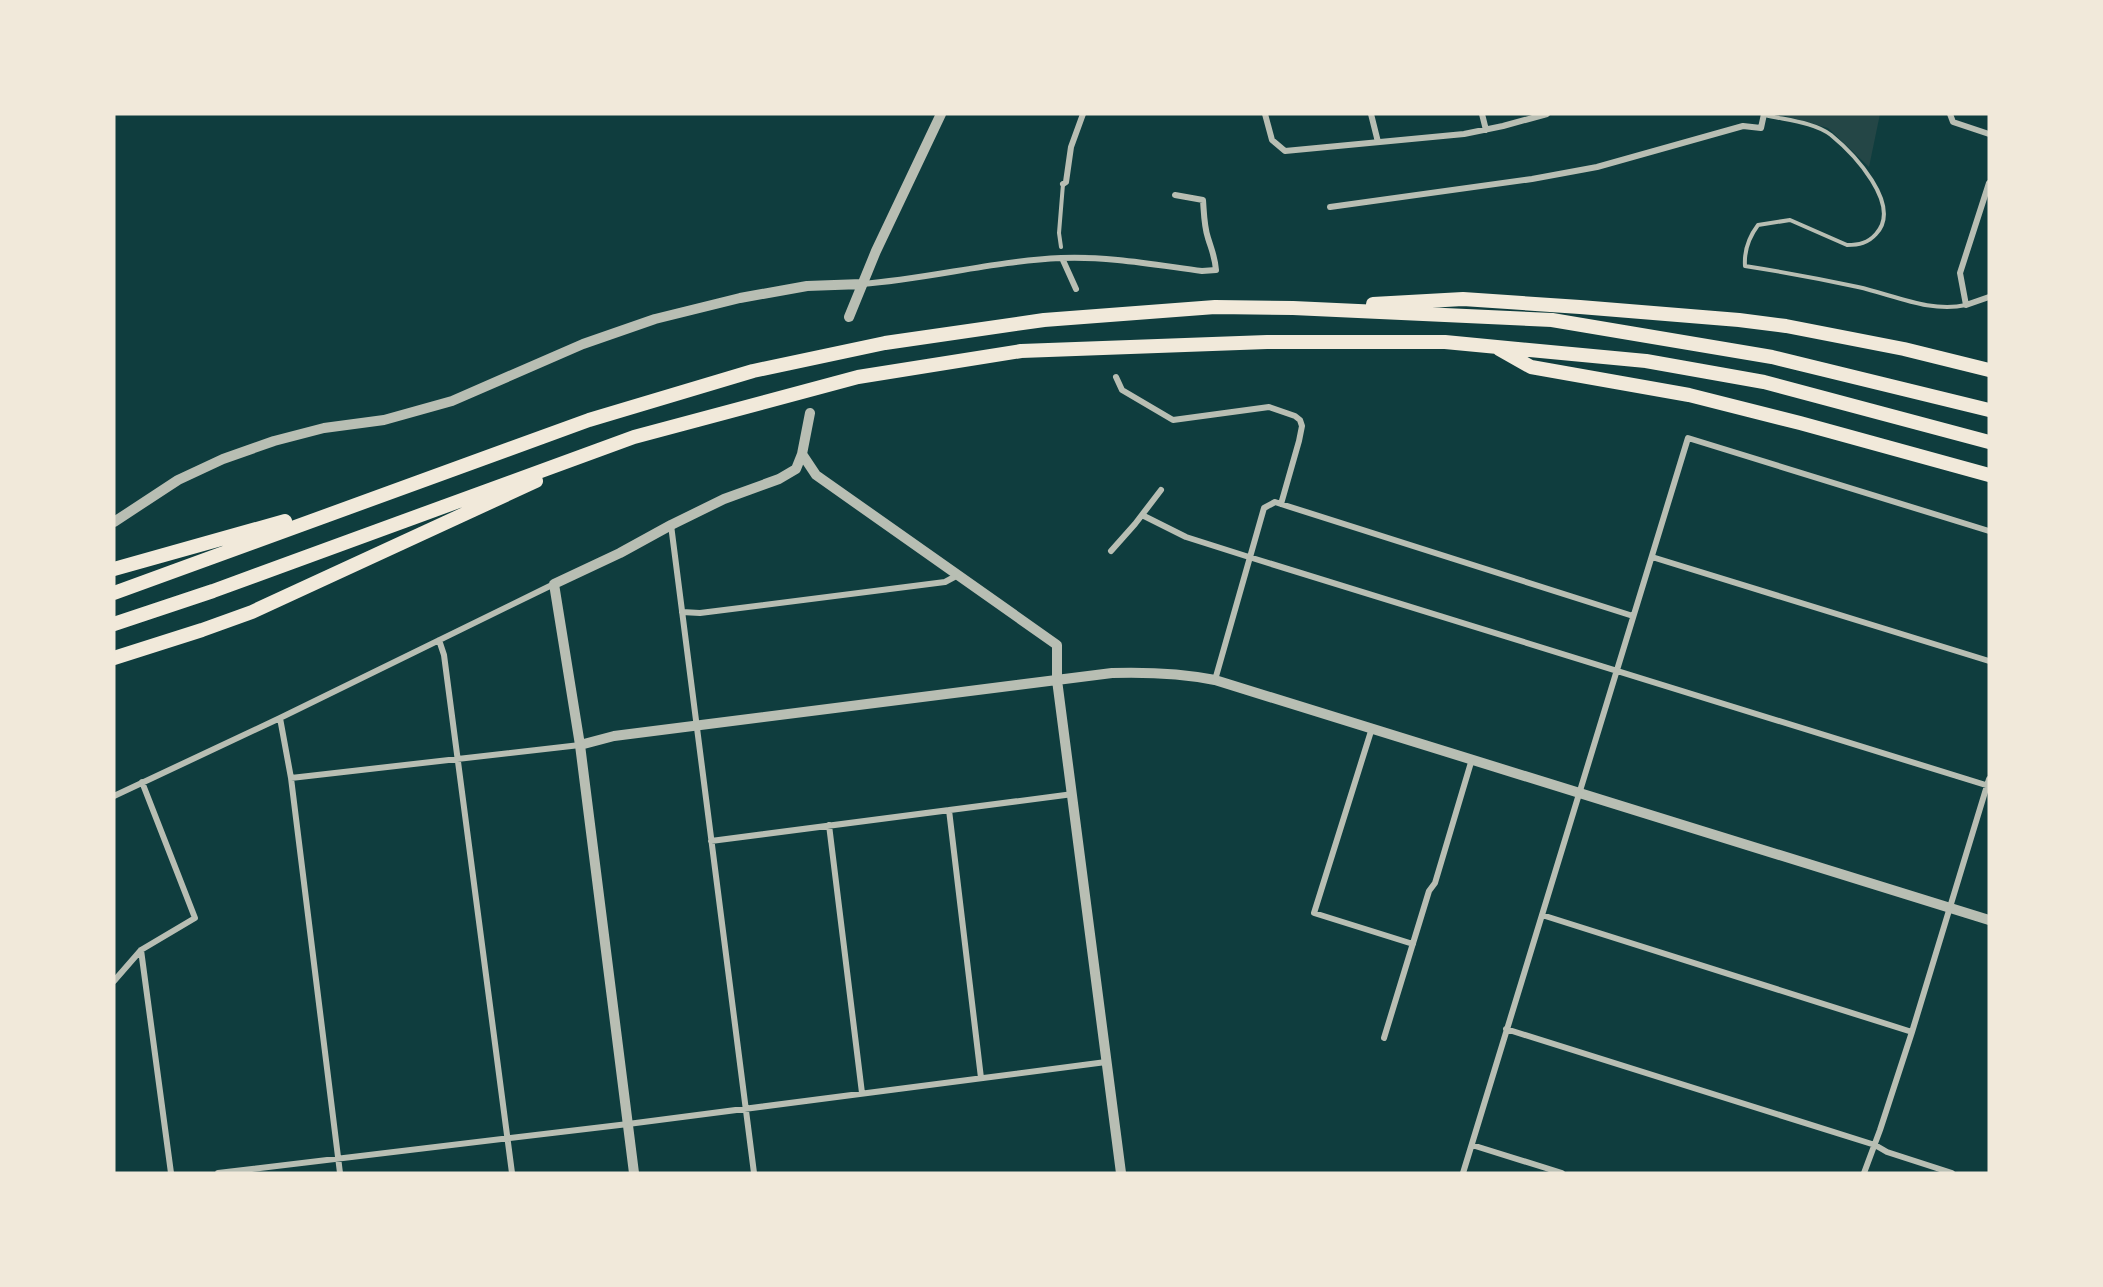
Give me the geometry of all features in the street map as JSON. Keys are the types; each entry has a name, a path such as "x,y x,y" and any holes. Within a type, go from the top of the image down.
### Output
{"highway":[{"path":"1293,308 1463,299 1694,316 1786,326 1904,349 1989,370"},
{"path":"114,593 589,420 753,371 885,343 1044,320 1215,307 1293,308 1552,320 1772,357 1989,410"},
{"path":"114,624 224,587 634,437 858,377 1021,351 1267,342 1444,342 1647,361 1764,382 1989,442"},
{"path":"1495,347 1531,367 1689,395 1989,475"},
{"path":"114,658 193,634 252,612 634,437"},
{"path":"114,568 397,489"}],"street":[{"path":"849,317 941,114"},
{"path":"1063,184 1066,182 1071,147 1083,114"},
{"path":"1265,114 1272,140 1285,151 1464,134 1547,114"},
{"path":"1371,114 1378,142"},
{"path":"1482,114 1486,130"},
{"path":"1950,114 1953,122 1989,134"},
{"path":"1330,207 1532,179 1597,167 1743,126 1761,129 1764,115"},
{"path":"1989,183 1960,273 1966,305 1989,297"},
{"path":"114,522 178,480 223,459 284,438 384,420 452,400 583,344 655,319 704,306 807,286 890,282 1062,258 1099,258 1202,271 1216,270 1215,255 1205,224 1203,200 1175,195"},
{"path":"1062,258 1076,289"},
{"path":"1116,377 1122,390 1173,420 1269,407 1300,420 1302,426 1299,441 1281,504"},
{"path":"114,795 280,718 621,553 724,499 778,479 796,469 802,454 810,413"},
{"path":"1463,1173 1688,438 1989,531"},
{"path":"802,454 816,475 1057,645 1057,680 1121,1173"},
{"path":"1111,551 1161,490"},
{"path":"1215,680 1264,508 1275,502 1633,616"},
{"path":"1142,515 1186,537 1988,784 1912,1032 1864,1173"},
{"path":"671,525 754,1173"},
{"path":"1652,557 1989,661"},
{"path":"682,612 700,613 945,582 958,574"},
{"path":"554,584 580,745 634,1173"},
{"path":"439,640 444,655 459,759 512,1173"},
{"path":"291,778 580,745 614,736 1057,680 1112,674 1166,672 1215,680 1989,920"},
{"path":"280,718 291,778 340,1173"},
{"path":"1372,728 1314,913 1413,944"},
{"path":"1384,1038 1429,891 1435,883 1472,759"},
{"path":"114,981 141,950 195,918 142,782"},
{"path":"711,841 1072,794"},
{"path":"949,810 981,1077"},
{"path":"829,825 862,1093"},
{"path":"1542,915 1912,1032"},
{"path":"141,950 171,1173"},
{"path":"1506,1029 1875,1145 1887,1152 1952,1173"},
{"path":"218,1173 628,1124 1107,1062"},
{"path":"1472,1145 1562,1173"}],"lane":[{"path":"1764,115 1802,124 1829,134 1855,158 1869,176 1882,201 1885,217 1879,230 1869,241 1854,245 1790,220 1758,225 1751,234 1744,256 1745,266 1860,287 1936,307 1950,309 1966,305"},
{"path":"1062,247 1059,233 1063,184"}],"shaded area":[{"path":"1778,114 1880,114 1869,167 1828,128"}]}
